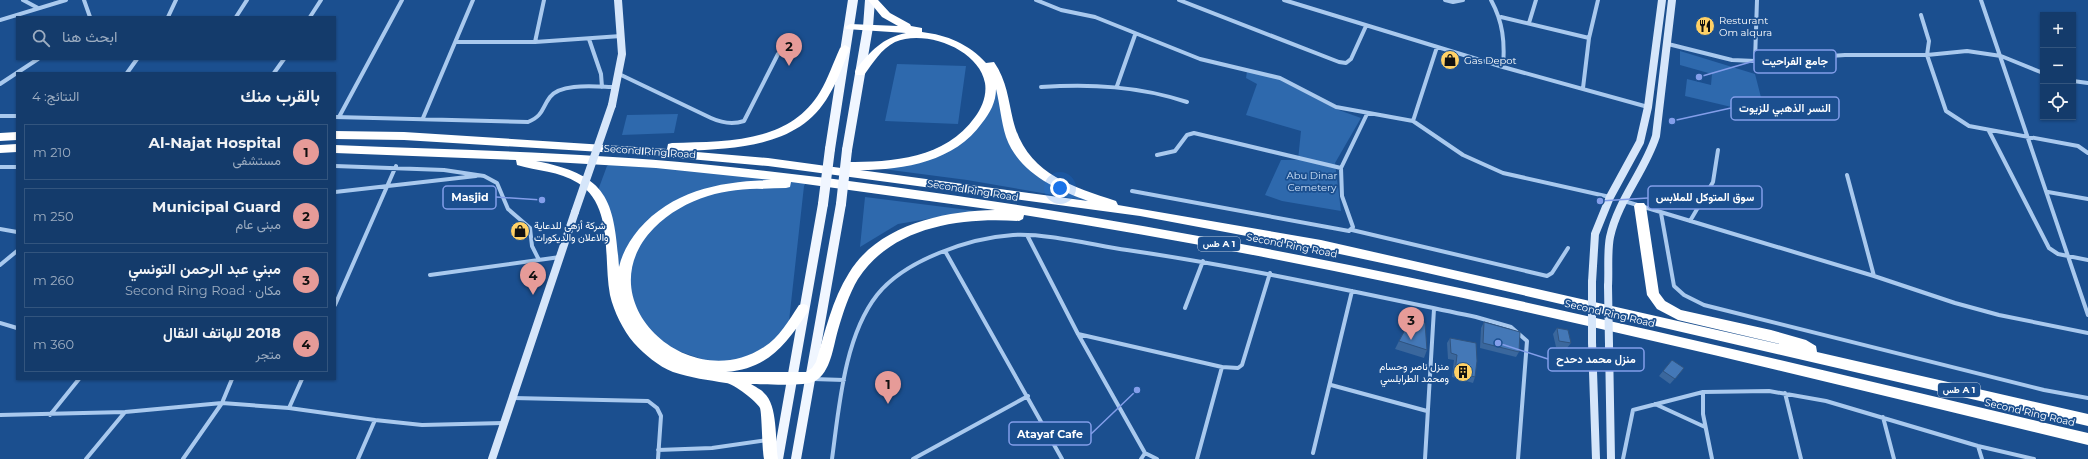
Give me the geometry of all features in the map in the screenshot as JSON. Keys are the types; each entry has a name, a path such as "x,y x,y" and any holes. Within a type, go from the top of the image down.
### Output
{"highway":[{"path":"873,0 879,9 891,19 913,29"},
{"path":"850,27 913,29 933,32 956,39 976,50 992,66 1000,83 1012,140 1022,157 1037,171 1055,183 1077,193 1140,212"},
{"path":"768,162 875,166 905,163 931,156 953,146 968,134 979,121 987,107 990,96 989,79 981,64 969,52 952,43 936,38 910,35 897,38 884,44 860,72"},
{"path":"634,150 735,145 753,142 782,132 806,116 817,104 824,94 846,48"},
{"name":"Second Ring Road","path":"336,135 404,136 634,150 768,162 1140,212 1403,262 1830,359 2088,420"},
{"path":"0,137 16,136"},
{"path":"0,149 16,148"},
{"name":"Second Ring Road","path":"336,149 482,154 667,165 834,184 1128,227 1460,292 2088,439"},
{"path":"482,154 564,172 580,179 596,192 608,214 618,298 634,333 646,348 677,367 702,374 730,377 809,378 817,372 822,363 846,290 859,267 880,248 902,234 931,222 962,216 1015,216 1076,224 1128,227"},
{"path":"803,309 779,342 756,359 742,365 724,367 694,364 667,352 653,342 643,329 631,311 624,288 625,269 631,250 640,236 651,224 678,204 694,196 732,187 834,184"},
{"path":"1640,206 1653,295 1666,309 1685,316 1771,335 1801,344 1830,359"},
{"path":"730,377 760,397 767,408 768,440 771,459"}],"main road":[{"path":"492,459 612,105 622,54 622,36 618,0"},
{"path":"778,459 803,309 824,204 830,149 853,0"},
{"path":"796,459 809,378 841,204 847,150 868,27 870,0"},
{"path":"1596,459 1592,342 1592,282 1595,234 1610,197 1640,142 1648,108 1662,0"},
{"path":"1611,459 1608,286 1610,237 1624,201 1653,146 1656,136 1672,0"}],"street":[{"path":"22,0 38,8"},
{"path":"0,20 66,0"},
{"path":"84,0 90,16"},
{"path":"168,16 176,0"},
{"path":"237,16 247,0"},
{"path":"311,16 321,0"},
{"path":"402,0 337,117 423,118 528,122 541,116 550,96 559,90 616,87"},
{"path":"423,118 473,0"},
{"path":"535,42 544,0"},
{"path":"1036,0 1061,10 1096,17 1135,35 1200,59 1280,78 1336,106 1367,114 1400,117 1413,120 1463,155 1484,166 1503,173 1610,197"},
{"path":"1179,0 1339,62 1346,63 1351,59 1366,26"},
{"path":"1284,0 1503,67 1582,88 1648,108"},
{"path":"1445,0 1457,2 1463,0"},
{"path":"1491,0 1500,17 1504,39 1503,67"},
{"path":"1528,23 1536,0"},
{"path":"1582,88 1589,38 1598,0"},
{"path":"1754,61 1757,0"},
{"path":"1981,0 2001,56 2027,138 2048,192 2088,315"},
{"path":"1921,15 1929,41 1928,55 1946,111 1968,126 2027,138 2078,146 2088,153"},
{"path":"1500,17 1589,38"},
{"path":"1117,86 1135,35"},
{"path":"456,42 535,42 622,36"},
{"path":"589,39 601,74 602,87"},
{"path":"1668,44 1732,60 1754,61 1845,54 1928,55 1968,51 2001,56 2040,72"},
{"path":"1413,120 1437,47"},
{"path":"619,74 711,118 724,123 735,124 744,121 778,54"},
{"path":"18,72 36,60"},
{"path":"127,72 136,60"},
{"path":"275,72 283,60"},
{"path":"0,84 16,73"},
{"path":"2076,81 2088,83"},
{"path":"1041,87 1080,85 1117,86 1161,92 1187,102"},
{"path":"1352,230 1353,227 1342,196 1340,168 1367,114"},
{"path":"0,116 16,116"},
{"path":"1989,131 2050,248 2058,254 2088,260"},
{"path":"1157,155 1175,152 1187,135 1194,133 1340,168"},
{"path":"1690,221 1713,182 1718,150"},
{"path":"336,166 396,166 479,176 495,180 500,188 504,201 514,218 530,228 532,246 539,260"},
{"path":"336,303 396,166"},
{"path":"0,168 16,167"},
{"path":"1847,175 1874,276"},
{"path":"336,192 479,176"},
{"path":"1132,191 1348,232 1352,230 1547,276 1552,273 1568,248"},
{"path":"2048,192 2088,199"},
{"path":"1624,201 1874,276 1955,303 1999,315 2088,333"},
{"path":"1661,213 1674,286 1684,296 1704,305 2044,390 2088,398"},
{"path":"0,229 16,232"},
{"path":"1027,235 1078,334 1145,453 1157,459"},
{"path":"832,459 844,380 852,349 865,317 876,296 890,281 909,268 945,251 985,238 1027,235 1203,261 1270,273 1511,326 1522,332 1527,341 1518,459"},
{"path":"945,251 1028,396 1062,459"},
{"path":"0,265 16,253"},
{"path":"430,275 560,257"},
{"path":"1185,308 1203,261"},
{"path":"1078,334 1222,367 1238,368 1242,365 1270,273"},
{"path":"1313,453 1331,385 1352,291"},
{"path":"1425,459 1434,309"},
{"path":"0,323 16,328"},
{"path":"1197,459 1222,367"},
{"path":"809,378 844,380"},
{"path":"50,415 77,380"},
{"path":"183,459 222,404 232,380"},
{"path":"289,408 302,380"},
{"path":"1331,385 1427,411"},
{"path":"1623,459 1633,410 1702,392 1769,391 1826,401 1978,446 2034,459"},
{"path":"1702,392 1705,427 1712,459"},
{"path":"1785,393 1801,459"},
{"path":"913,459 1028,396"},
{"path":"513,398 648,401 657,408 661,416 658,459"},
{"path":"0,415 125,412 222,404 289,408 422,425 503,423"},
{"path":"1655,404 1705,427"},
{"path":"86,459 125,412"},
{"path":"1883,418 1894,459"},
{"path":"358,459 375,420"},
{"path":"658,450 712,448 768,440"},
{"path":"1978,446 1982,459"},
{"path":"1141,459 1145,453"}],"green space":[{"path":"1680,51 1755,74 1764,109 1756,110 1757,113 1685,96 1687,79 1711,85 1712,74 1680,65"},
{"path":"897,64 966,66 958,124 885,121"},
{"name":"Abu Dinar Cemetery","path":"1247,71 1278,79 1336,109 1361,118 1335,163 1341,211 1282,201 1265,195 1281,160 1298,160 1301,131 1246,115 1257,84 1246,78"},
{"path":"1000,83 1012,140 1037,171 1105,204 967,180 860,166 905,163 968,134"},
{"path":"678,114 674,133 622,135 627,115"},
{"path":"614,161 807,181 804,186 788,330 779,342 724,367 653,342 614,270 597,193 607,166"},
{"path":"865,197 976,211 898,224 860,247"}],"building":[{"path":"1413,315 1416,315 1425,323 1427,350 1399,341"},
{"path":"1484,322 1520,332 1519,352 1483,343"},
{"path":"1557,328 1568,330 1571,343 1559,341"},
{"path":"1450,338 1476,343 1477,361 1475,377 1455,372 1457,355 1451,353"},
{"path":"1672,360 1684,368 1675,379 1663,371"}],"place":[{"name":"Resturant Om alqura","path":"1705,26"},
{"name":"Gas Depot","path":"1450,60"},
{"name":"Municipal Guard","path":"789,66"},
{"name":"جامع الفراحيت","path":"1699,77"},
{"name":"النسر الذهبي للزيوت","path":"1672,121"},
{"name":"Masjid","path":"542,200"},
{"name":"سوق المتوكل للملابس","path":"1600,201"},
{"name":"شركة أزهى للدعاية والاعلان والديكورات","path":"520,231"},
{"name":"2018 للهاتف النقال","path":"533,295"},
{"name":"مبني عبد الرحمن التونسي","path":"1411,340"},
{"name":"منزل محمد دحدح","path":"1498,343"},
{"name":"منزل ناصر وحسام ومحمد الطرابلسي","path":"1463,372"},
{"name":"Atayaf Cafe","path":"1137,390"},
{"name":"Al-Najat Hospital","path":"888,404"}]}
